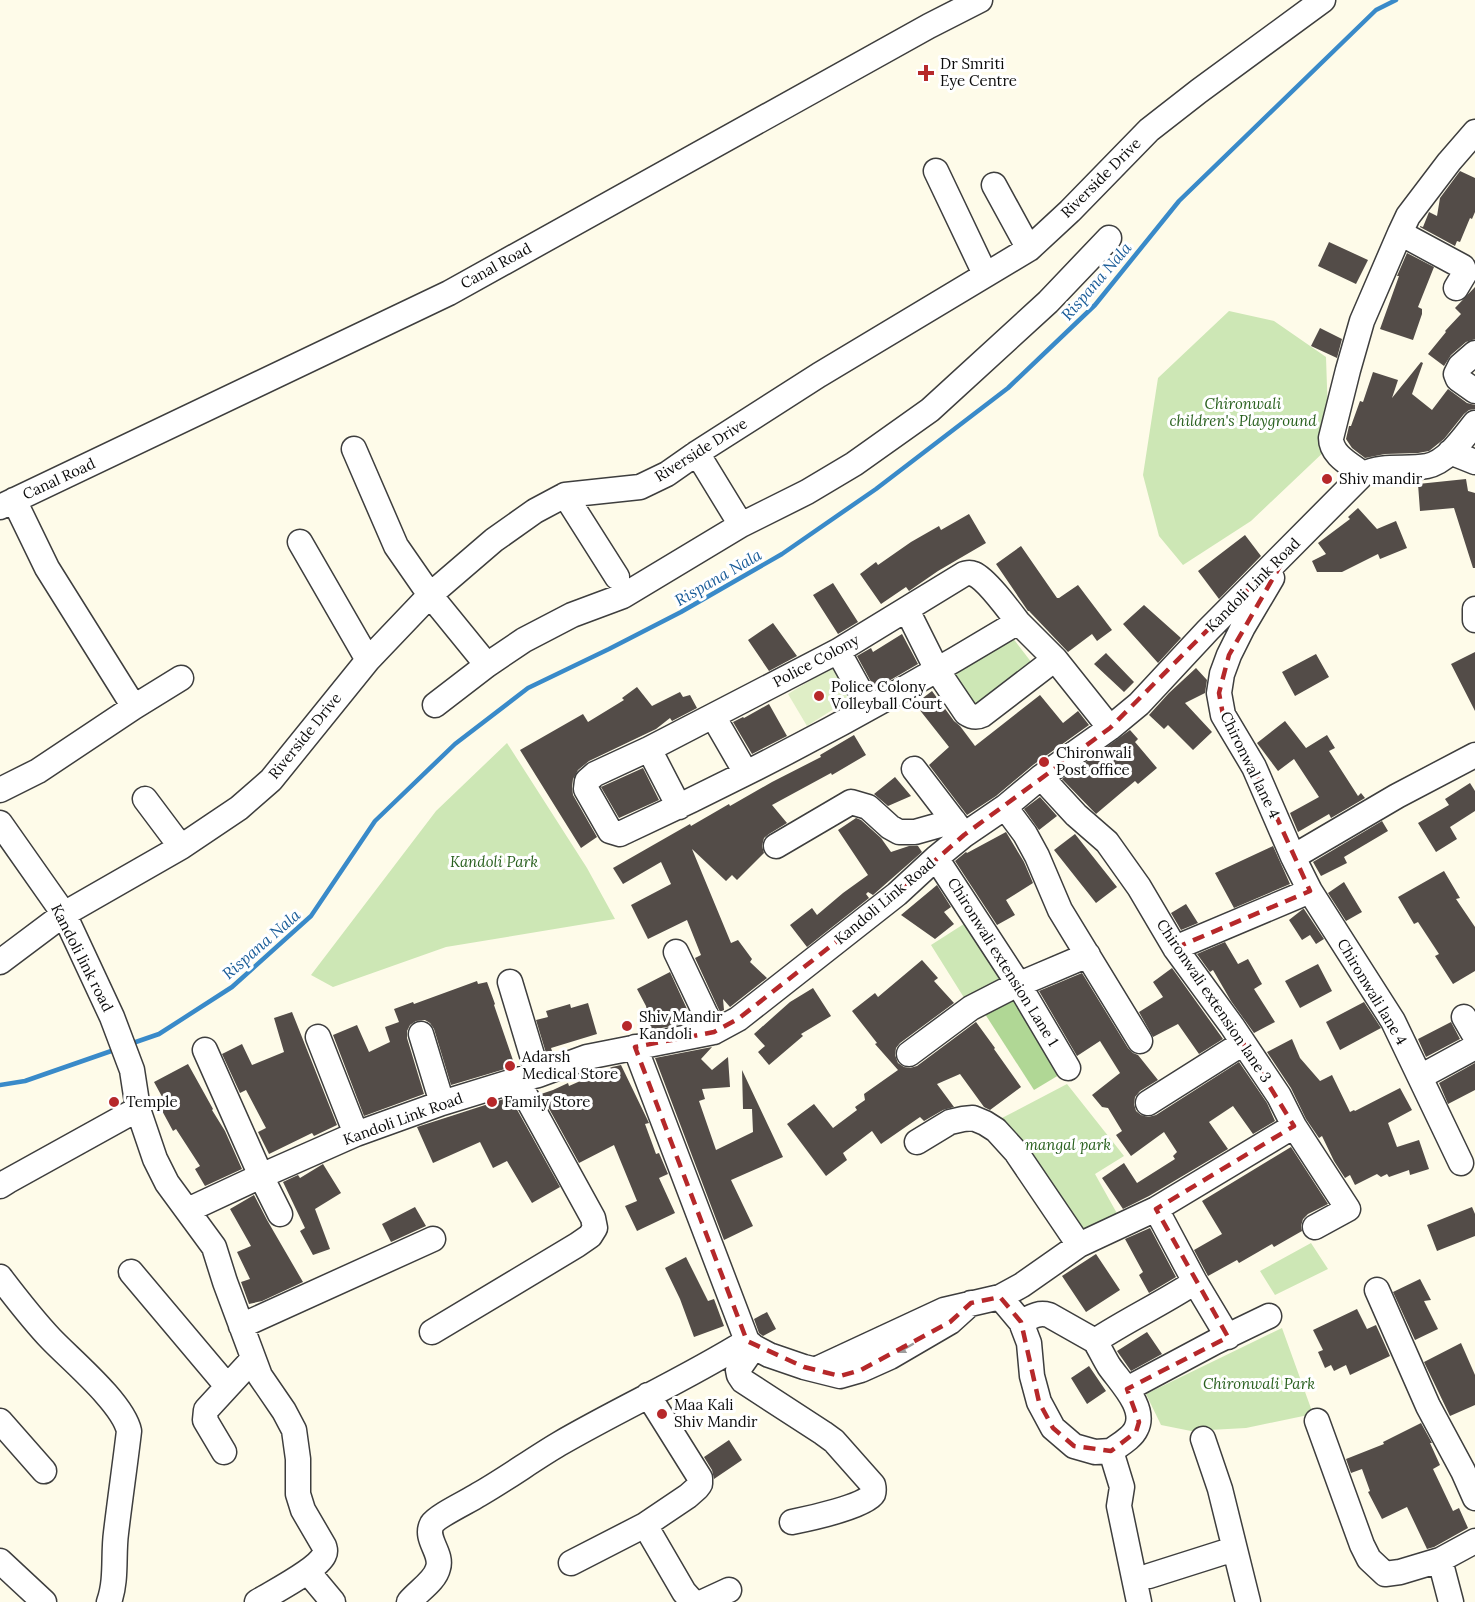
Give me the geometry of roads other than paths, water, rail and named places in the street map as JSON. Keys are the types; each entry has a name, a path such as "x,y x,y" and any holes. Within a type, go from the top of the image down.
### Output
{"street":[{"name":"Canal Road","path":"7,503 448,292 928,26 980,0"},
{"name":"Riverside Drive","path":"0,962 64,914 181,848 239,808 271,780 368,660 430,595 494,540 565,495 640,487 667,474 819,375 1029,249 1070,211 1149,130 1323,0"},
{"path":"1474,135 1449,162 1408,216 1400,233 1362,321 1331,438 1331,446 1335,452 1363,474 1373,469 1429,466 1450,452 1475,423"},
{"path":"936,171 985,274"},
{"path":"994,185 1029,249"},
{"path":"1400,233 1463,267 1465,273 1456,288"},
{"path":"435,705 524,640 572,615 623,596 741,525 807,492 854,464 930,410 1048,302 1109,238"},
{"path":"1475,353 1457,370 1456,376 1475,391"},
{"path":"354,449 396,546 430,595 487,665"},
{"path":"1450,452 1475,462"},
{"path":"697,453 741,525"},
{"name":"Kandoli Link Road","path":"188,1210 356,1134 442,1103 587,1057 714,1032 738,1019 897,894 936,858 959,828 1005,807 1041,777 1110,729 1139,704 1208,630 1363,474"},
{"path":"565,495 617,577"},
{"path":"7,503 134,707"},
{"path":"300,542 368,660"},
{"name":"Chironwal lane 4","path":"1292,546 1238,636 1222,674 1219,693 1223,715 1254,767 1293,857"},
{"name":"Police Colony","path":"679,807 624,832 615,833 610,831 586,789 587,782 595,774 649,749 838,651 964,574 975,574 983,580 1018,622"},
{"path":"1475,609 1475,620"},
{"path":"907,610 938,670 966,713 972,717 977,717 1055,659"},
{"path":"649,749 679,807 938,670 1018,622 1055,659 1110,729"},
{"path":"838,651 869,707"},
{"path":"0,790 38,771 181,678"},
{"path":"712,716 746,773"},
{"path":"1293,857 1397,796 1475,755"},
{"path":"914,769 959,828"},
{"name":"Chironwali extension lane 3","path":"1041,777 1076,814 1107,842 1139,887 1175,948 1244,1043 1279,1096 1294,1126 1348,1209 1315,1227"},
{"path":"145,799 181,848"},
{"path":"776,846 851,802 868,807 899,832 959,828"},
{"path":"1005,807 1025,834 1060,910 1140,1041"},
{"name":"Kandoli link road","path":"0,823 64,914 112,1017 132,1070 138,1109"},
{"name":"Chironwali lane 4","path":"1293,857 1310,891 1393,1021 1461,1163"},
{"name":"Chironwali extension Lane 1","path":"936,858 1019,984 1068,1068"},
{"path":"1175,948 1310,891"},
{"path":"676,952 714,1032"},
{"path":"909,1054 970,1008 1019,984 1088,955"},
{"path":"432,1332 577,1245 590,1236 595,1228 593,1218 527,1077 510,982"},
{"path":"421,1034 442,1103"},
{"path":"318,1037 356,1134"},
{"path":"1148,1103 1244,1043"},
{"path":"635,1047 751,1344 769,1355 840,1376 861,1370 890,1357 950,1322 972,1303 1000,1297 1022,1285 1079,1245 1156,1209 1294,1126"},
{"path":"1420,1077 1475,1047"},
{"path":"205,1050 280,1214"},
{"path":"0,1186 138,1109 154,1159 167,1183 214,1247 260,1376 294,1430 298,1459 298,1494 303,1510 324,1546 323,1556 308,1572 263,1600"},
{"path":"917,1142 950,1122 963,1119 973,1118 996,1130 1016,1152 1079,1245"},
{"path":"1156,1209 1228,1337"},
{"path":"241,1326 433,1239"},
{"path":"131,1272 227,1386"},
{"path":"0,1277 50,1338 84,1370 127,1422 129,1431 115,1535 115,1565 109,1602"},
{"path":"1095,1341 1195,1282"},
{"path":"1377,1290 1428,1406 1475,1498"},
{"path":"1000,1297 1021,1322 1029,1343 1032,1376 1039,1402 1053,1428 1074,1446 1095,1452 1111,1451 1136,1432 1139,1422 1136,1405 1095,1341 1049,1315 1038,1314 1021,1322"},
{"path":"1127,1389 1269,1316"},
{"path":"410,1602 436,1574 439,1566 430,1533 432,1524 440,1516 478,1496 559,1444 648,1395 751,1344"},
{"path":"751,1344 739,1365 739,1375 743,1381 823,1432 834,1441 873,1485 874,1492 863,1502 792,1522"},
{"path":"224,1452 205,1420 206,1410 253,1359"},
{"path":"571,1563 645,1525 688,1496 700,1484 700,1478 648,1395"},
{"path":"0,1421 44,1471"},
{"path":"1317,1421 1362,1545 1369,1559 1385,1574 1440,1560 1475,1541"},
{"path":"1203,1439 1220,1489 1248,1602"},
{"path":"1111,1451 1122,1487 1132,1498 1153,1602"},
{"path":"1122,1487 1119,1506 1139,1602"},
{"path":"645,1525 684,1592 696,1602"},
{"path":"1149,1576 1234,1549"},
{"path":"1440,1560 1451,1602"},
{"path":"0,1561 44,1602"},
{"path":"308,1572 333,1602"},
{"path":"703,1602 729,1590"}],"waterway":[{"name":"Rispana Nala","path":"130,1044 159,1034 232,987 311,916 375,821 455,744 528,688 681,612 782,554 876,489 1008,388 1095,305 1179,201 1376,10 1396,0"},
{"name":"Rispana Nala","path":"0,1085 25,1081 117,1049"}],"place":[{"name":"Dr Smriti Eye Centre","path":"926,73"},
{"name":"Shiv mandir","path":"1327,479"},
{"name":"Police Colony Volleyball Court","path":"819,696"},
{"name":"Chironwali Post office","path":"1044,762"},
{"name":"Shiv Mandir Kandoli","path":"627,1026"},
{"name":"Adarsh Medical Store","path":"510,1066"},
{"name":"Temple","path":"114,1102"},
{"name":"Family Store","path":"492,1102"},
{"name":"Maa Kali Shiv Mandir","path":"662,1414"}],"park label":[{"name":"Chironwali children's Playground","path":"1243,412"},
{"name":"Kandoli Park","path":"494,862"},
{"name":"mangal park","path":"1068,1145"},
{"name":"Chironwali Park","path":"1259,1384"}]}
